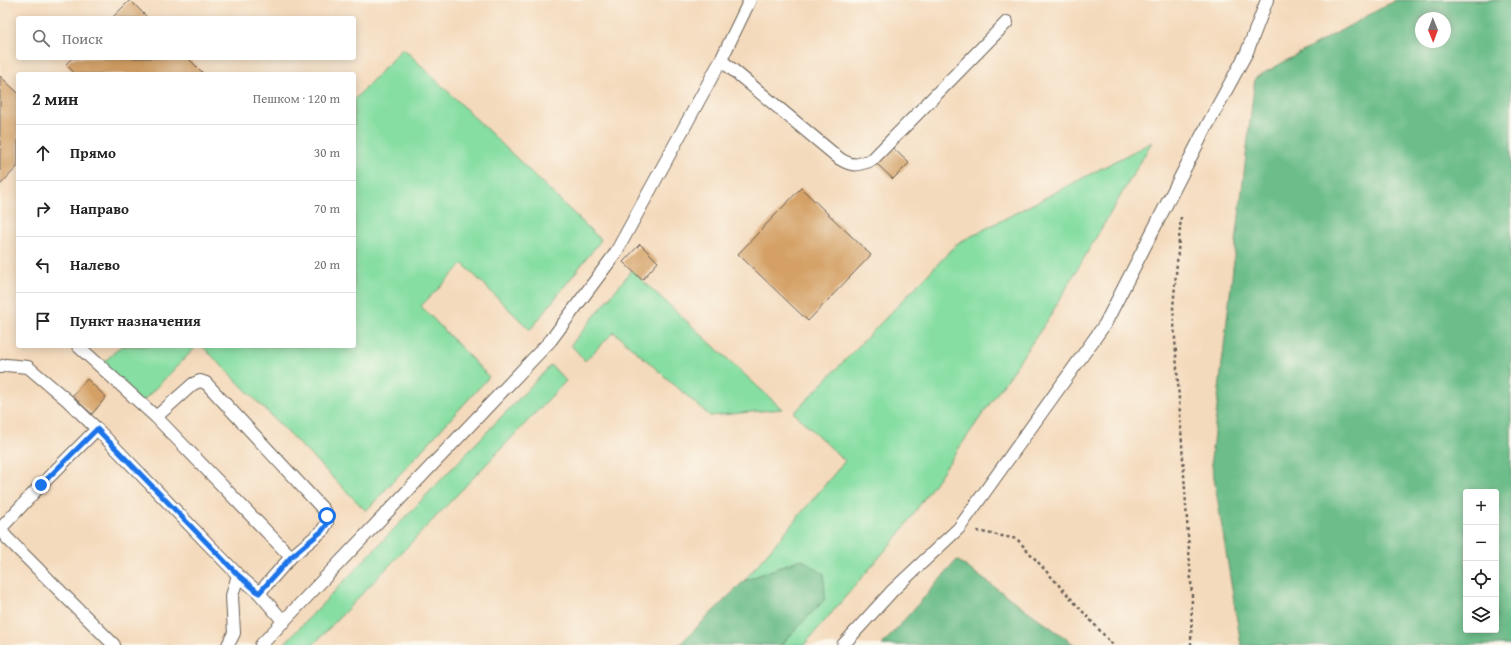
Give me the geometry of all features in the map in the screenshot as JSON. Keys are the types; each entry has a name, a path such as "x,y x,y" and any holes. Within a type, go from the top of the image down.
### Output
{"lane":[{"path":"261,645 551,340 614,254 721,60 750,0"},
{"path":"843,645 893,590 959,528 1105,324 1202,135 1247,52 1267,0"},
{"path":"721,60 840,159 850,165 860,164 872,160 1007,22"},
{"path":"80,348 156,417 291,557"},
{"path":"0,367 6,365 28,368 68,400 238,575 259,593 284,622"},
{"path":"156,417 193,384 200,381 206,383 324,509 328,523 322,531 291,557 259,593"},
{"path":"97,429 41,485 2,527 3,533 6,537 114,645"},
{"path":"228,645 234,633 232,596 238,575"}],"path":[{"path":"1181,213 1173,308 1192,596 1191,645"},
{"path":"959,528 1017,539 1113,645"}],"green space":[{"path":"1396,0 1511,0 1511,645 1241,645 1211,459 1255,78"},
{"path":"403,48 601,240 530,330 463,264 421,306 489,377 366,511 204,348 356,348 356,98"},
{"path":"1152,142 1047,321 901,532 804,645 781,645 825,599 801,559 744,581 845,461 794,413 958,243"},
{"path":"632,270 782,409 710,416 614,332 585,361 571,345"},
{"path":"119,348 195,348 141,403 100,366"},
{"path":"551,365 566,381 313,645 283,645"},
{"path":"801,559 824,574 825,599 781,645 679,645 744,581"},
{"path":"957,560 1075,645 882,645"}],"building":[{"path":"130,0 146,16 114,16"},
{"path":"70,60 190,60 202,72 73,72 66,64"},
{"path":"0,76 16,91 16,168 0,185"},
{"path":"893,148 909,163 893,179 877,164"},
{"path":"801,188 871,255 808,321 738,254"},
{"path":"640,244 658,262 642,280 623,262"},
{"path":"87,379 106,397 92,414 72,396"}],"route":[{"path":"41,485 97,429 238,575 259,593 291,557 322,531 328,523 327,516"}]}
